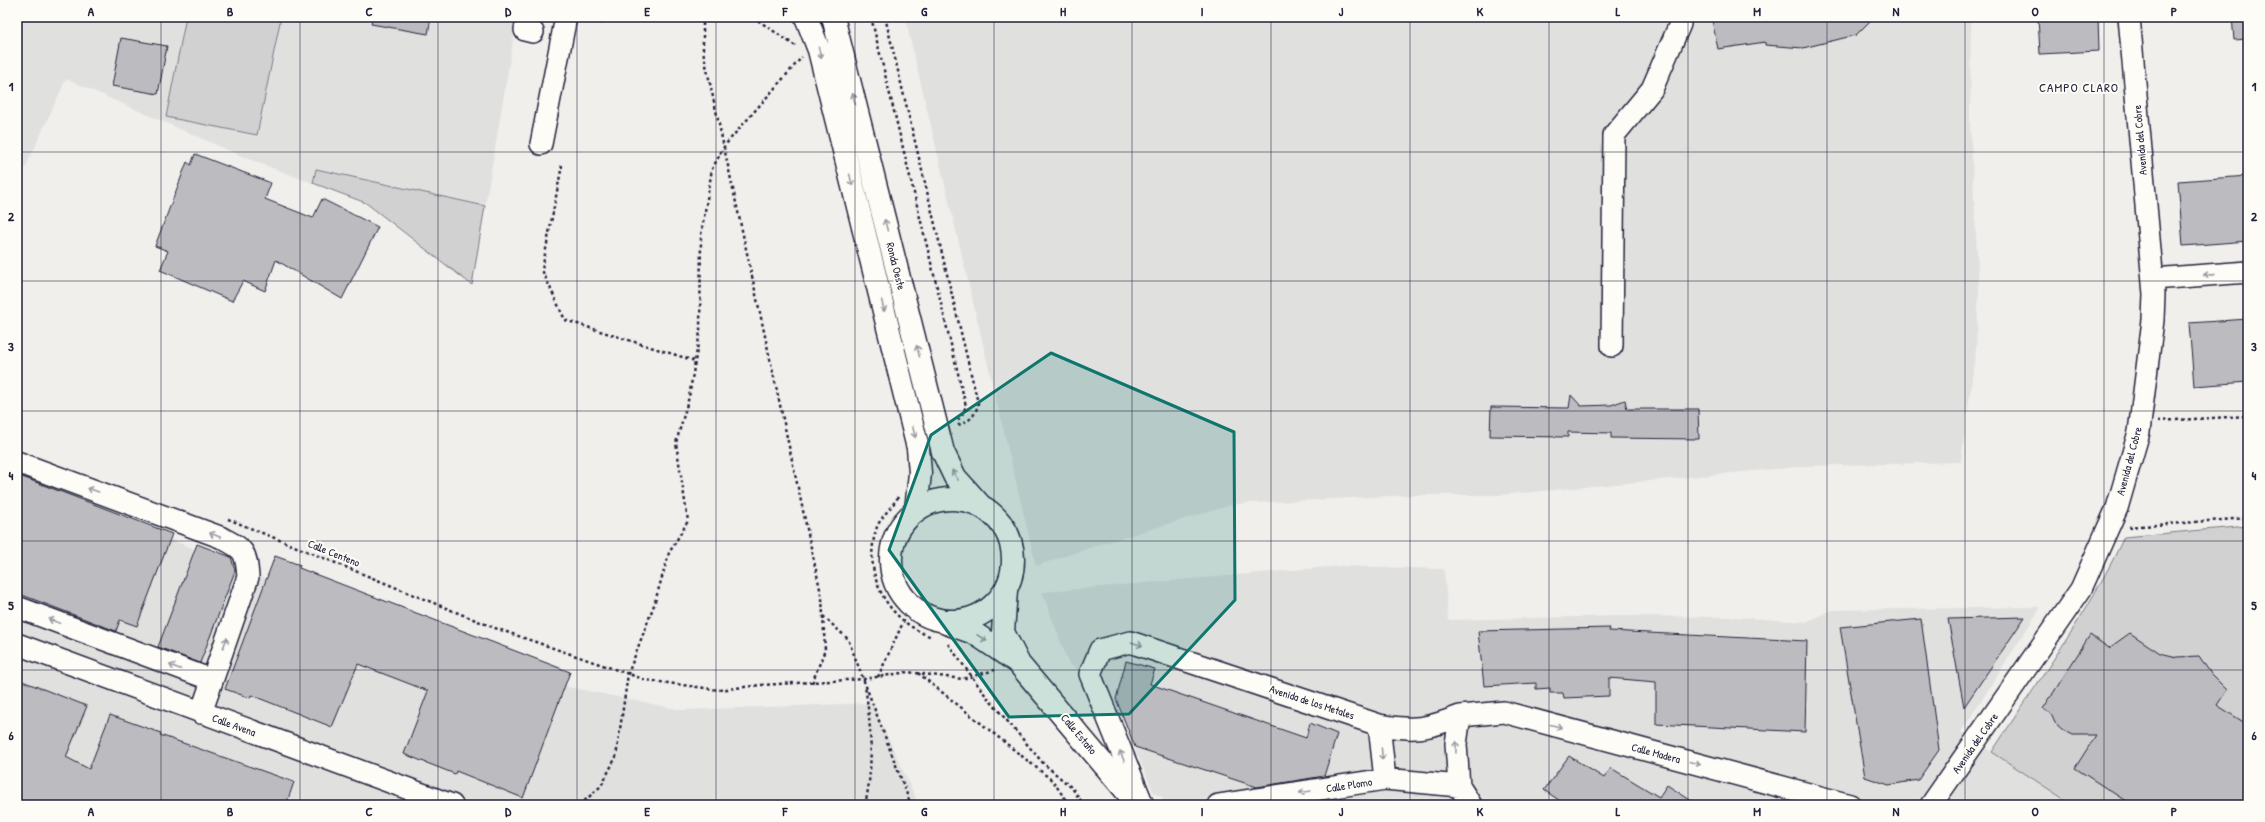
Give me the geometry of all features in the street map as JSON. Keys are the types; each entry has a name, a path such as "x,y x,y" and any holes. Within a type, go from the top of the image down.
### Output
{"main road":[{"name":"Ronda Oeste","path":"806,17 819,50 918,448 920,473 916,510"},
{"name":"Ronda Oeste","path":"833,17 943,452 955,477 980,505"},
{"path":"947,499 964,500 980,505 996,516 1008,532 1013,552 1013,565 1006,590 992,606 974,617 954,621 934,628 903,596 894,579 891,560 894,541 902,524 916,510 931,502 947,499"},
{"name":"Calle Estaño","path":"1006,590 1003,632 1019,664 1138,805"},
{"name":"Calle Estaño","path":"934,628 974,633 1019,664"}],"street":[{"path":"541,144 566,17"},
{"path":"1612,346 1614,135 1652,89 1680,24 1680,17"},
{"name":"Avenida del Cobre","path":"1931,805 2081,589 2111,520 2139,432 2153,320 2154,286 2129,17"},
{"path":"2154,286 2248,272"},
{"path":"2154,286 2248,286"},
{"path":"17,462 220,537 241,548 247,560 248,576 201,713"},
{"path":"17,607 212,680"},
{"name":"Avenida de los Metales","path":"1142,805 1090,674 1100,650 1130,642 1379,725"},
{"name":"Calle Avena","path":"17,644 452,805"},
{"name":"Calle Madera","path":"1379,725 1408,730 1426,728 1460,716 1504,712 1850,805"},
{"path":"1460,716 1456,744 1459,786 1471,805"},
{"path":"1379,725 1385,779 1459,786"},
{"name":"Calle Plomo","path":"1218,805 1385,779"}],"path":[{"path":"601,23 624,17"},
{"path":"702,17 703,51 725,145 822,598 825,650 812,684"},
{"path":"753,17 798,49"},
{"path":"871,17 966,406 962,415 951,427 966,422 976,413 978,403 885,17"},
{"path":"580,805 601,786 616,757 628,674 654,605 670,553 688,521 676,443 689,397 700,332 701,235 712,169 725,145 805,53"},
{"path":"562,165 542,270 565,320 695,361"},
{"path":"2154,422 2248,416"},
{"path":"898,496 878,526 871,555 879,590 893,612 912,629 934,628"},
{"name":"Calle Centeno","path":"228,518 495,628 646,680 719,690 761,685 812,684 864,679 908,672 962,679 1019,664"},
{"path":"2111,520 2131,528 2248,518"},
{"path":"823,616 848,639 911,805"},
{"path":"877,677 906,616"},
{"path":"947,643 971,676 1039,758 1072,788 1084,805"},
{"path":"918,673 1053,781 1069,805"},
{"path":"864,679 870,720 870,782 865,805"}],"highlighted area":[{"path":"1051,353 1234,432 1235,600 1129,714 1009,717 889,550 931,435"}],"shaded area":[{"path":"17,17 517,17 472,285 366,203 246,158 66,79 17,186"},
{"path":"186,17 281,17 257,135 166,117"},
{"path":"905,17 1971,17 1970,123 1979,289 1976,348 1961,462 1806,466 1500,495 1411,495 1235,504 1095,546 1036,566"},
{"path":"316,169 485,206 472,285 366,203 313,183"},
{"path":"17,476 490,671 682,710 872,703 919,805 17,805"},
{"path":"2248,526 2248,805 2073,805 1992,752 2079,620 2124,537"},
{"path":"1341,566 1444,569 1448,620 1622,616 1736,617 1806,622 1831,610 2041,607 1961,732 2073,805 1165,805 1162,797 1154,793 1108,687 1069,664 1042,592"}],"building":[{"path":"372,17 431,17 428,34 371,24"},
{"path":"1734,17 1874,17 1856,35 1803,48 1765,45 1765,42 1718,49 1712,20"},
{"path":"2038,17 2098,17 2099,51 2040,54"},
{"path":"2232,17 2248,17 2248,39 2234,40"},
{"path":"121,38 167,46 158,94 112,86"},
{"path":"195,154 271,183 265,199 313,218 322,199 378,227 342,299 276,260 265,291 243,281 232,301 160,270 168,251 155,246 187,162 191,165"},
{"path":"2248,176 2248,241 2183,246 2178,181"},
{"path":"2248,319 2248,382 2194,386 2189,323"},
{"path":"1571,395 1581,406 1611,405 1625,400 1627,409 1698,409 1699,439 1611,438 1611,433 1568,432 1568,437 1490,436 1491,407 1569,408"},
{"path":"17,475 172,534 137,626 120,620 116,631 17,593"},
{"path":"197,544 231,557 235,571 200,663 158,647"},
{"path":"275,556 300,565 299,568 570,672 523,798 456,771 455,774 404,754 428,691 358,664 332,727 251,695 250,698 225,689"},
{"path":"2025,617 1964,707 1948,619"},
{"path":"1921,619 1939,750 1918,780 1889,785 1865,777 1840,627"},
{"path":"1610,628 1609,631 1807,641 1805,732 1656,724 1656,682 1609,678 1609,696 1564,698 1563,693 1550,693 1550,688 1536,689 1536,683 1484,686 1478,631"},
{"path":"2130,633 2160,653 2177,657 2199,656 2211,674 2227,690 2217,705 2248,725 2248,805 2132,805 2075,768 2096,735 2073,735 2063,730 2055,723 2051,714 2043,709 2090,635 2109,648"},
{"path":"1126,661 1155,669 1150,684 1306,738 1310,723 1337,734 1324,776 1257,787 1135,747 1116,699"},
{"path":"17,679 87,706 66,757 89,769 110,715 161,733 160,735 294,782 286,805 17,805"},
{"path":"1569,756 1604,778 1611,768 1659,797 1667,785 1698,805 1566,805 1544,790"}],"district":[{"name":"CAMPO CLARO","path":"2079,87"}]}
